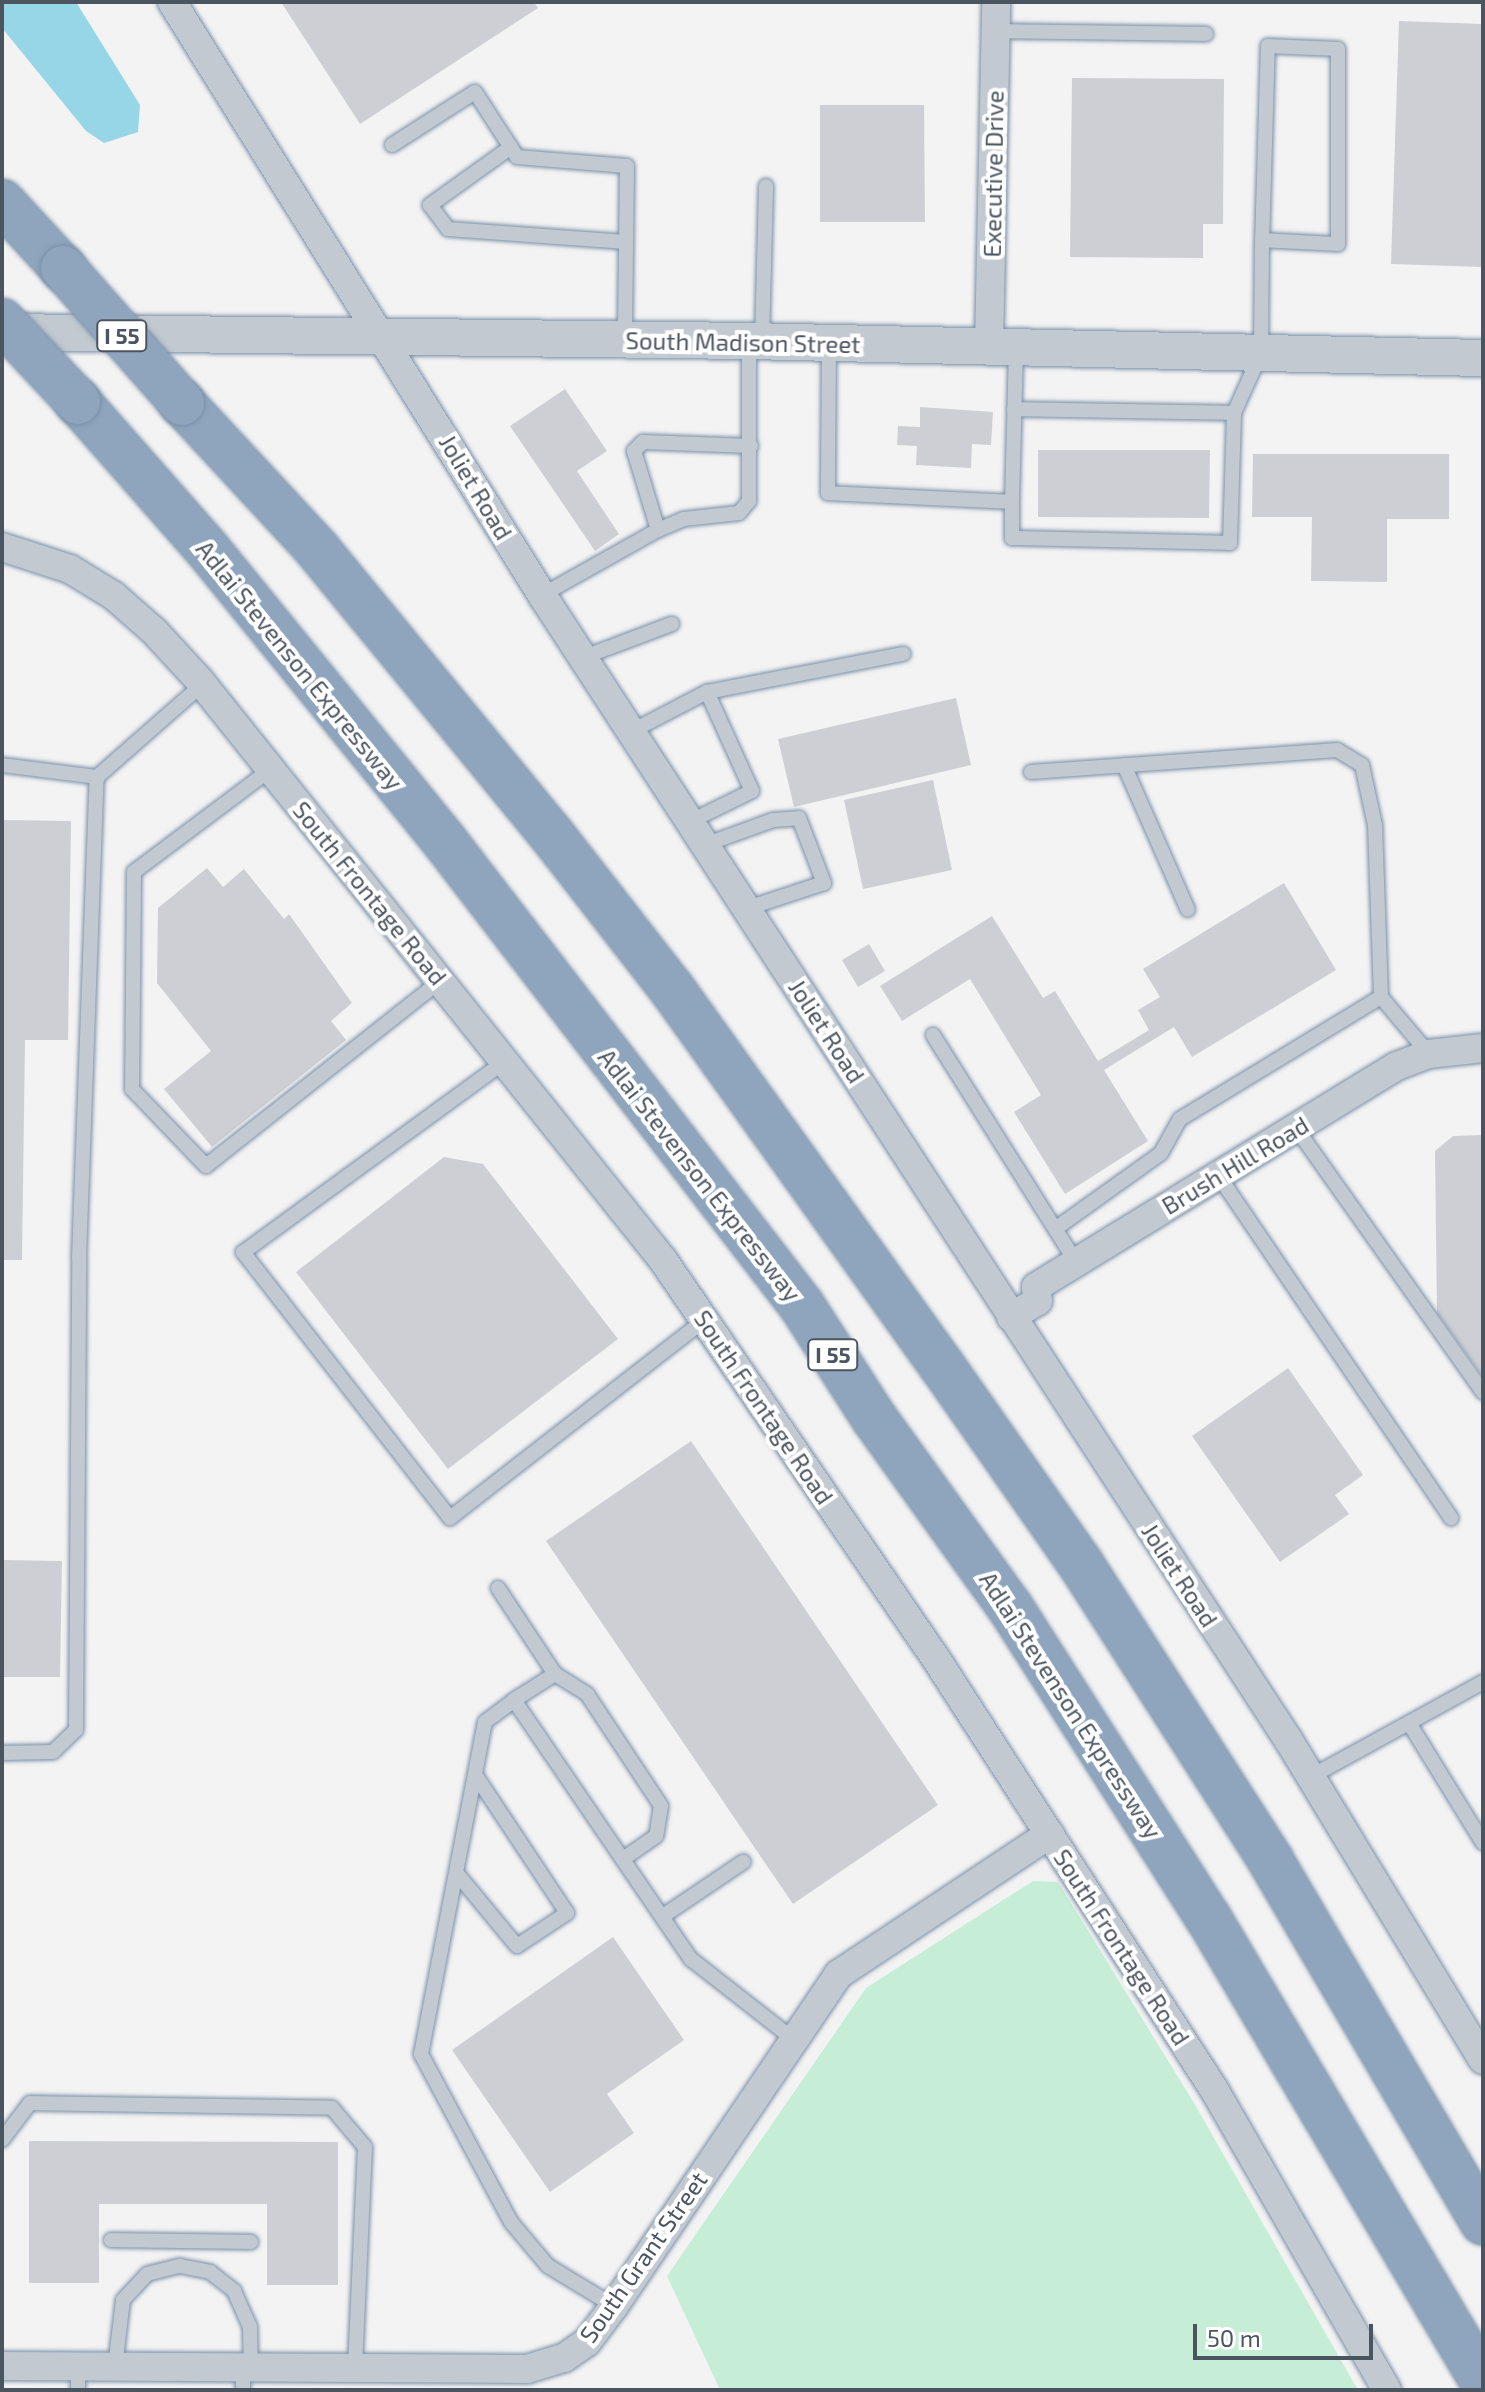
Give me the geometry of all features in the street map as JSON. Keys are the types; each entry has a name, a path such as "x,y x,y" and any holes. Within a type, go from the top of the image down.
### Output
{"highway":[{"name":"I 55","path":"2,202 317,549 552,835 672,989 1080,1563 1271,1861 1483,2222"},
{"name":"Adlai Stevenson Expressway","path":"2,321 208,550 446,843 802,1306 874,1418 1010,1607 1209,1919 1483,2382"}],"street":[{"name":"Joliet Road","path":"172,2 387,339 542,595 1312,1776 1483,2060"},
{"name":"Executive Drive","path":"996,2 1002,346"},
{"name":"South Madison Street","path":"2,332 829,342 1483,358"},
{"name":"South Frontage Road","path":"2,547 70,569 114,596 203,684 663,1260 1050,1834 1215,2091 1387,2390"},
{"name":"Brush Hill Road","path":"1011,1317 1038,1301 1036,1287 1397,1066 1429,1054 1483,1048"},
{"name":"South Grant Street","path":"2,2366 78,2378 115,2367 246,2375 355,2369 427,2380 527,2369 564,2358 587,2342 614,2306 839,1974 1050,1834"}],"lane":[{"path":"996,31 1206,34"},
{"path":"1002,346 1014,409 1012,538 1230,543 1234,413 1261,353 1262,240 1268,46 1338,49 1338,244 1262,240"},
{"path":"392,145 475,92 517,157 627,166 625,340"},
{"path":"511,147 430,205 448,229 626,242"},
{"path":"542,595 658,530 684,519 739,513 749,501 766,186"},
{"path":"829,342 828,493 1012,502"},
{"path":"1014,409 1234,413"},
{"path":"658,530 634,451 643,442 751,446"},
{"path":"584,657 672,624"},
{"path":"632,731 707,692 903,654"},
{"path":"2,1753 53,1752 76,1730 79,1258 97,777 203,684"},
{"path":"691,821 752,791 707,692"},
{"path":"1031,772 1337,750 1362,765 1375,825 1381,997 1429,1054"},
{"path":"2,765 97,777"},
{"path":"1124,765 1188,910"},
{"path":"271,769 134,872 132,1089 206,1166 440,981"},
{"path":"707,844 773,820 799,818 824,883 748,908"},
{"path":"1055,1229 1161,1153 1180,1119 1381,997"},
{"path":"933,1035 1076,1262"},
{"path":"504,1062 243,1252 450,1518 704,1320"},
{"path":"1296,1128 1483,1392"},
{"path":"1218,1175 1451,1518"},
{"path":"498,1588 555,1674 587,1694 661,1806 656,1836 625,1858"},
{"path":"555,1674 485,1722 459,1876 421,2054 511,2222 548,2266 614,2306"},
{"path":"1312,1776 1483,1682"},
{"path":"514,1700 625,1858 691,1959 793,2039"},
{"path":"1409,1723 1483,1843"},
{"path":"459,1876 517,1946 567,1913 476,1776"},
{"path":"663,1916 743,1862"},
{"path":"2,2140 30,2103 332,2108 365,2147 355,2369"},
{"path":"111,2240 251,2242"},
{"path":"180,2266 181,2241"},
{"path":"115,2367 123,2300 147,2274 180,2266 210,2272 234,2291 250,2327 246,2375"}],"green space":[{"path":"1033,1881 1058,1882 1194,2103 1358,2390 720,2390 667,2276 866,1988"}],"water":[{"path":"2,2 76,2 140,105 138,132 104,143 86,131 2,28"}],"building":[{"path":"281,2 534,2 538,8 360,124"},
{"path":"1399,21 1483,24 1483,267 1391,264"},
{"path":"1072,78 1224,79 1223,224 1203,224 1203,258 1070,257"},
{"path":"820,105 924,105 925,222 820,222"},
{"path":"565,389 607,451 577,471 619,534 595,551 510,426"},
{"path":"920,407 993,412 991,445 972,444 971,468 916,465 917,446 897,445 898,426 920,427"},
{"path":"1038,450 1210,450 1209,518 1038,517"},
{"path":"1253,454 1449,454 1449,519 1387,519 1387,582 1311,581 1312,517 1252,517"},
{"path":"956,698 971,765 794,807 778,739"},
{"path":"933,780 952,870 863,889 844,800"},
{"path":"3,820 71,821 68,1040 25,1040 22,1260 2,1260"},
{"path":"207,868 223,887 244,869 284,919 289,914 352,1003 331,1021 346,1040 212,1147 164,1089 211,1051 157,983 158,908"},
{"path":"1284,883 1336,970 1192,1057 1174,1027 1104,1070 1148,1141 1065,1194 1014,1112 1041,1095 970,979 902,1021 880,986 992,916 1043,998 1055,991 1098,1061 1149,1030 1138,1010 1160,997 1143,969"},
{"path":"869,944 885,971 858,987 842,960"},
{"path":"1483,1135 1483,1377 1437,1313 1435,1151 1453,1136"},
{"path":"444,1157 483,1164 618,1339 448,1469 296,1272"},
{"path":"1288,1368 1363,1475 1335,1495 1349,1514 1280,1562 1192,1436"},
{"path":"691,1441 938,1805 793,1904 546,1541"},
{"path":"2,1560 62,1561 60,1677 2,1677"},
{"path":"613,1937 684,2040 607,2094 634,2133 550,2192 452,2050"},
{"path":"29,2141 338,2142 338,2285 267,2285 267,2204 99,2204 99,2283 29,2283"}]}
